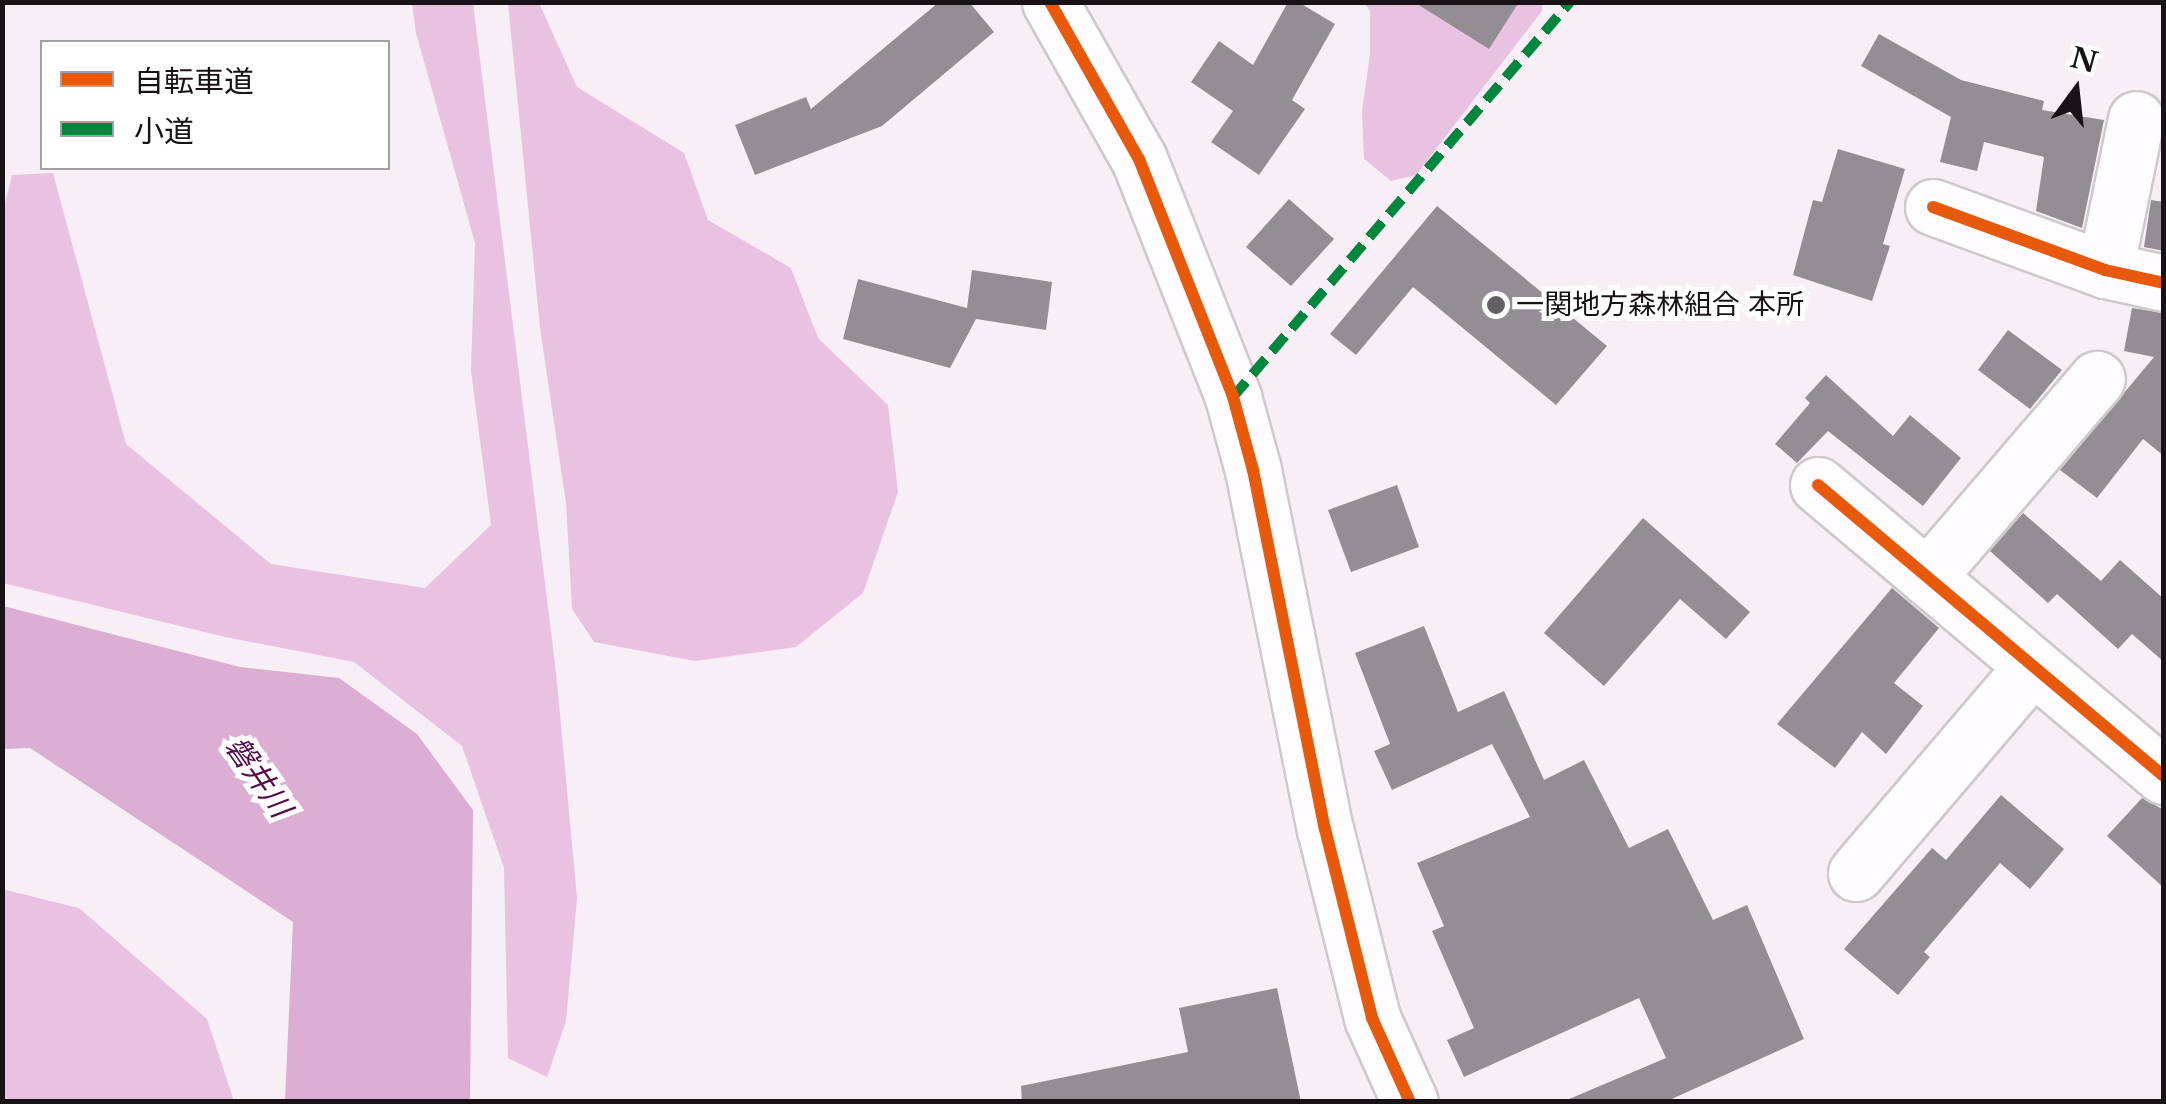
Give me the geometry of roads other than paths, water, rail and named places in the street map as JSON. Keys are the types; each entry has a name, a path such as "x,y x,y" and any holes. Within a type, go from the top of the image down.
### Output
{"street":[{"path":"1050,2 1139,159 1233,396 1253,470 1325,829 1367,999 1410,1102"},
{"path":"2105,270 2136,119"},
{"path":"1934,207 2105,270 2164,282"},
{"path":"1927,577 2097,379"},
{"path":"1818,485 2164,776"},
{"path":"1856,874 2034,666"}],"water":[{"name":"磐井川","path":"3,606 240,667 339,678 417,734 473,810 470,1101 285,1101 293,922 30,748 3,749"}],"place":[{"name":"一関地方森林組合 本所","path":"1496,305"}]}
